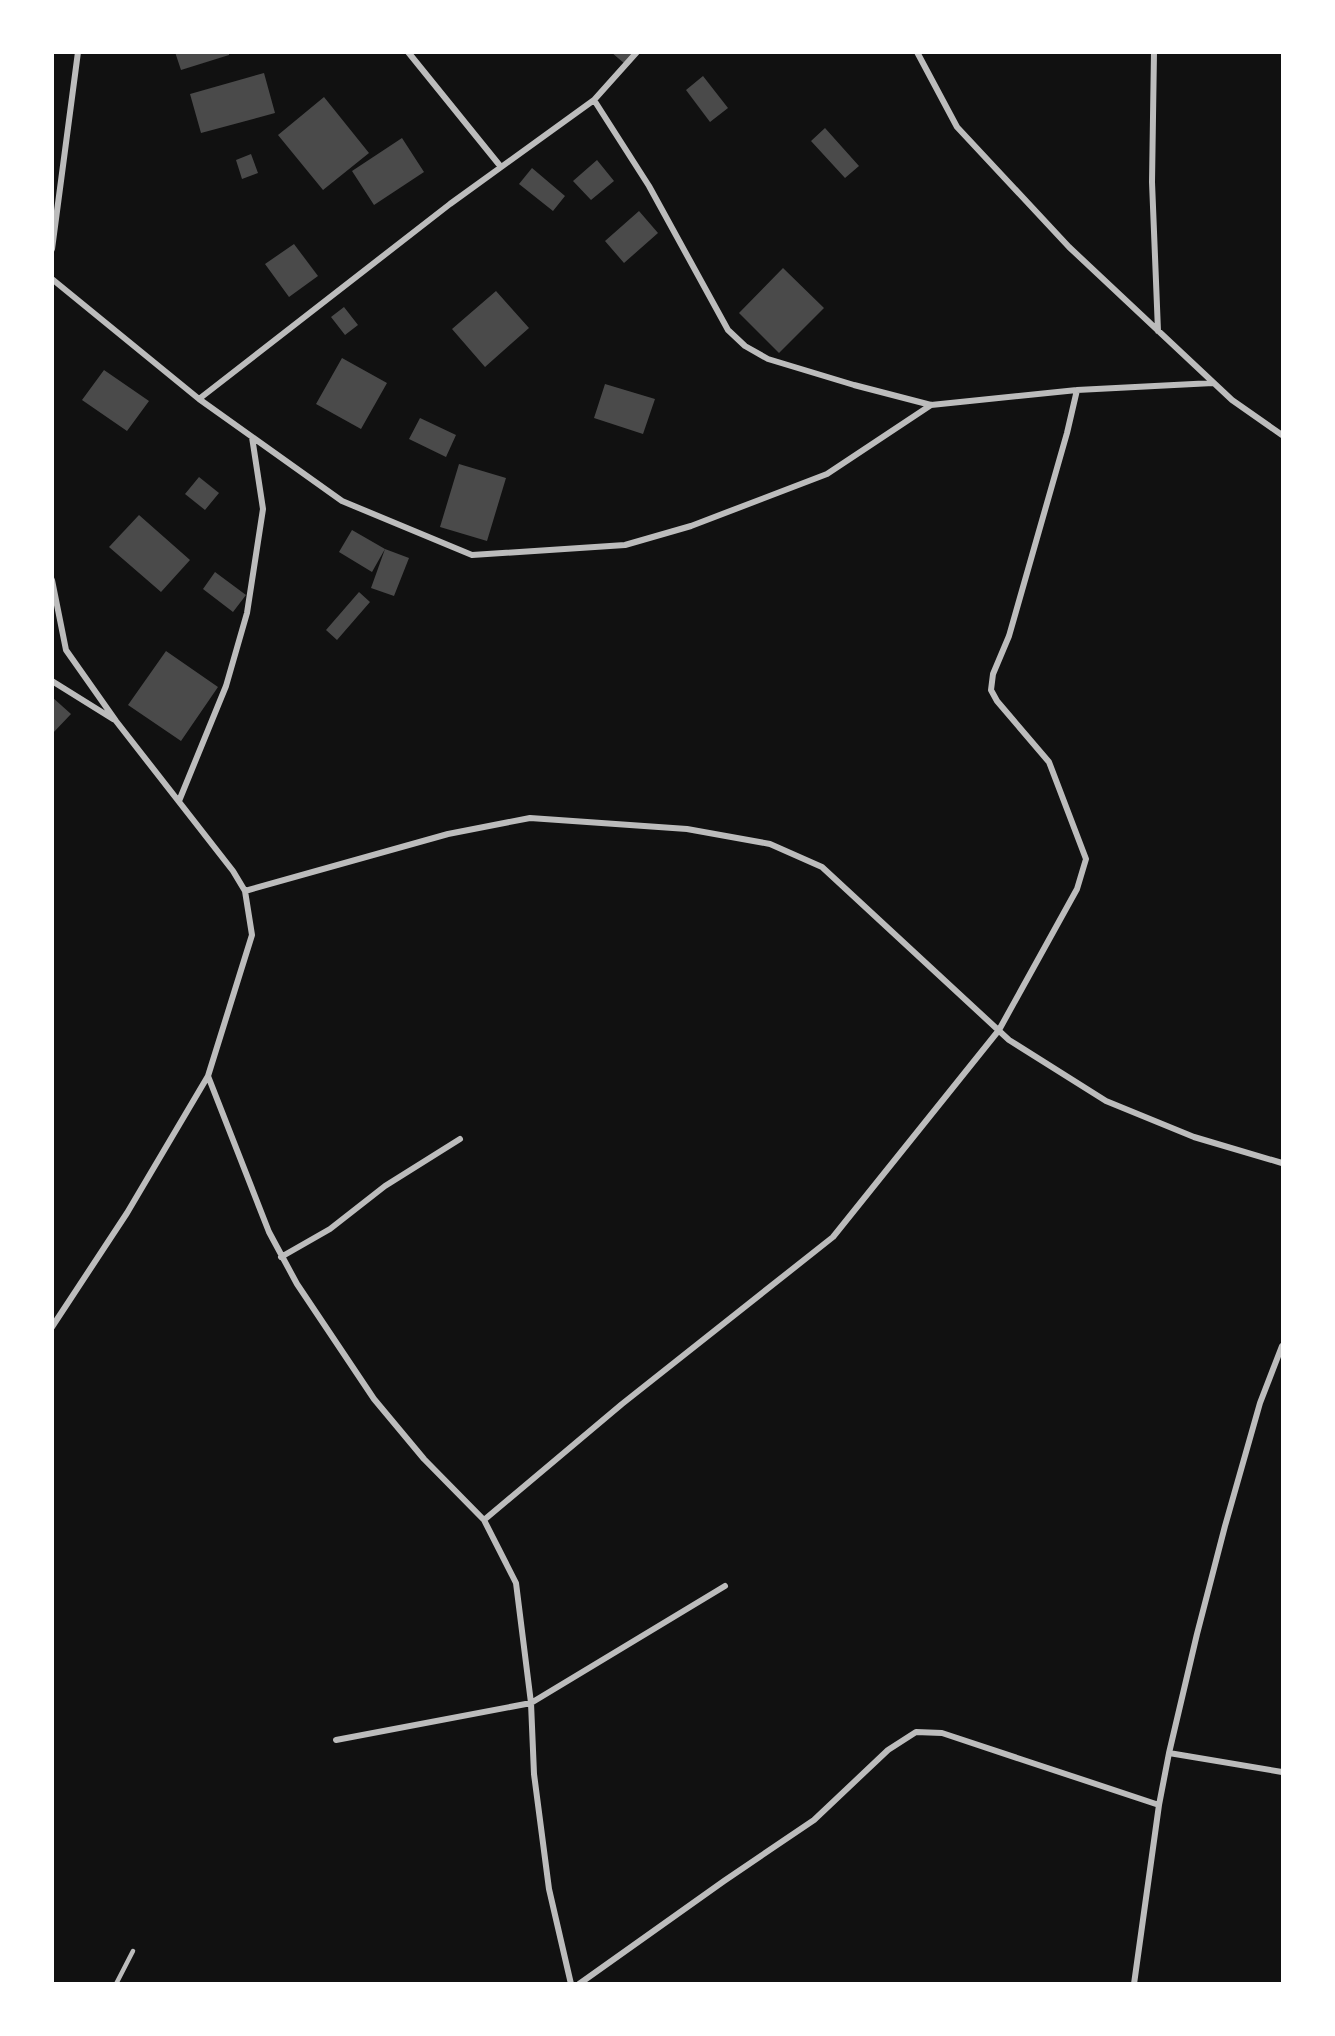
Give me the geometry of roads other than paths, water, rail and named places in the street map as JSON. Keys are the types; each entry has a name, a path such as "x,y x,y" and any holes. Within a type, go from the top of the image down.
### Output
{"street":[{"path":"52,249 78,52"},
{"path":"408,52 501,167"},
{"path":"199,399 450,204 594,100 637,52"},
{"path":"916,52 957,127 1069,247 1232,400 1282,435"},
{"path":"1154,52 1152,182 1158,330"},
{"path":"594,100 649,186 728,330 745,346 768,359 931,405 1077,390 1213,383"},
{"path":"52,279 199,399 342,501 472,555 625,545 691,526 827,474 931,405"},
{"path":"484,1520 622,1404 833,1237 999,1030 1077,889 1086,860 1049,762 997,701 991,690 993,674 1009,636 1064,444 1077,390"},
{"path":"179,801 226,686 247,613 263,509 252,437"},
{"path":"52,580 66,650 116,721 233,871 245,891 252,935 208,1076 127,1213 52,1327"},
{"path":"52,681 116,721"},
{"path":"245,891 448,834 530,818 687,829 770,844 822,867 921,956 1009,1040 1106,1101 1194,1137 1282,1163"},
{"path":"208,1076 281,1257 331,1337 374,1399 424,1459 484,1520 516,1583 531,1703 534,1774 548,1878 570,1983"},
{"path":"281,1257 330,1229 385,1186 460,1139"},
{"path":"1134,1983 1159,1805 1169,1752 1234,1492 1260,1403 1282,1346"},
{"path":"336,1740 531,1703 725,1586"},
{"path":"579,1983 814,1820 888,1750 916,1732 942,1733 1159,1805"},
{"path":"1169,1752 1282,1772"}],"lane":[{"path":"116,1983 133,1951"}]}
